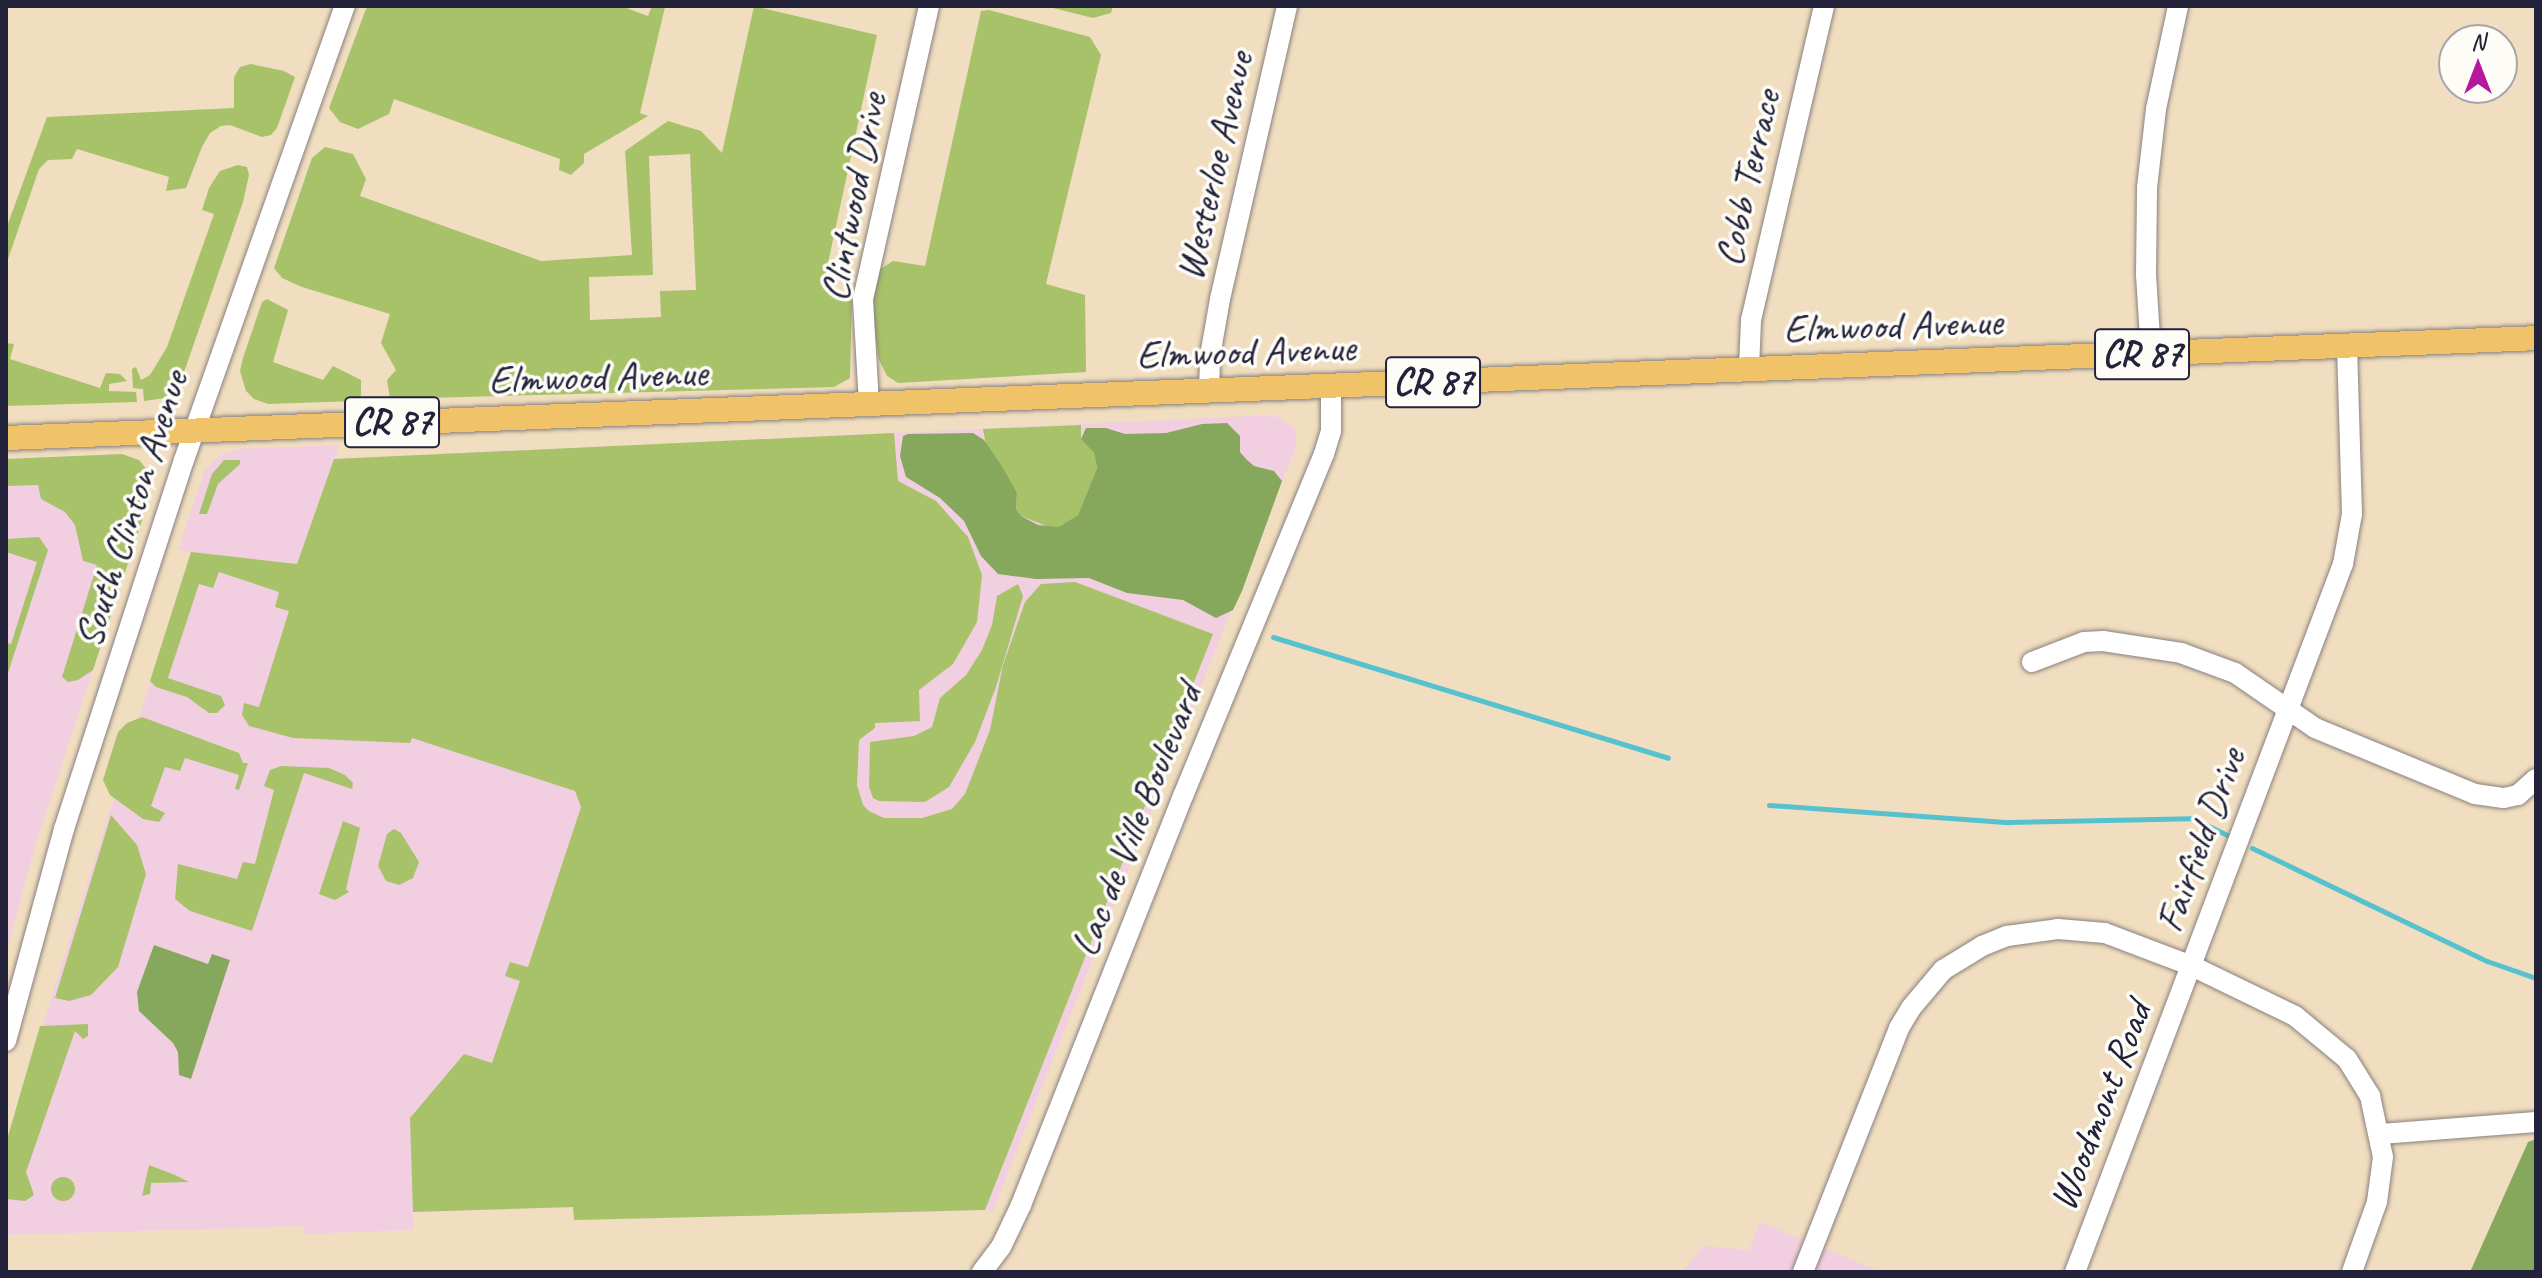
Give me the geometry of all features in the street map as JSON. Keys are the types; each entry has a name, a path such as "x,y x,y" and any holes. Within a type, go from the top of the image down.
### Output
{"main road":[{"name":"Elmwood Avenue","path":"6,438 2536,338"}],"street":[{"name":"South Clinton Avenue","path":"6,1041 69,814 194,430 345,6"},
{"name":"Clintwood Drive","path":"869,404 863,299 929,6"},
{"name":"Westerloe Avenue","path":"1209,390 1210,356 1218,307 1287,6"},
{"name":"Cobb Terrace","path":"1749,368 1751,320 1824,6"},
{"path":"2151,354 2146,274 2147,188 2156,109 2178,6"},
{"name":"Fairfield Drive","path":"1803,1272 1899,1028 1943,970 1973,950 2007,936 2058,929 2105,933 2192,966 2286,708 2335,591 2348,541 2352,479 2347,346"},
{"name":"Lac de Ville Boulevard","path":"989,1269 1021,1205 1183,796 1324,454 1331,431 1331,385"},
{"path":"2032,662 2084,642 2103,641 2181,653 2235,673 2315,728 2486,797 2518,795 2536,779"},
{"path":"2192,966 2295,1016 2333,1044 2370,1096 2381,1134 2383,1157 2377,1202 2352,1272"},
{"name":"Woodmont Road","path":"2075,1272 2192,966"},
{"path":"2381,1134 2536,1122"}],"shaded area":[{"path":"1273,415 1292,425 1296,432 1296,447 992,1213 985,1210 574,1220 573,1207 413,1212 413,1230 305,1234 304,1226 6,1235 6,1143 191,552 178,550 205,470 220,455 236,449 339,445 335,459"},
{"path":"122,454 139,460 148,471 148,502 35,846 6,953 6,459"},
{"path":"1760,1222 1882,1272 1681,1272 1704,1246 1749,1250"}],"green space":[{"path":"367,6 621,6 648,16 652,6 665,7 640,113 648,116 584,154 584,163 571,175 559,170 560,159 394,99 389,114 358,129 340,122 329,108"},
{"path":"754,6 877,35 823,286 852,295 850,378 834,387 390,399 387,380 396,370 381,343 390,314 302,287 282,278 274,268 312,158 325,147 353,154 366,179 360,196 541,261 632,255 625,151 668,121 701,131 722,153","holes":["690,154 696,290 660,291 661,317 590,320 589,277 653,275 649,156"]},
{"path":"1045,6 1113,6 1111,13 1093,18"},
{"path":"989,10 1090,37 1101,55 1046,284 1085,295 1086,372 898,383 887,376 879,360 874,328 874,273 893,261 925,266 981,11"},
{"path":"251,64 284,71 295,77 277,128 271,135 262,137 230,125 221,126 210,133 202,147 186,188 166,191 169,177 77,149 72,159 48,160 39,169 6,265 6,229 47,117 234,108 234,77 240,67"},
{"path":"238,165 247,167 249,175 243,202 181,381 165,398 144,401 143,389 133,388 132,369 136,367 141,380 150,375 167,347 214,214 202,210 209,188 220,171"},
{"path":"267,299 288,310 273,362 323,380 333,366 361,380 361,395 357,401 268,404 254,399 246,391 240,371 262,302"},
{"path":"6,343 14,344 10,359 100,388 106,373 120,374 127,381 109,384 109,391 136,392 137,402 6,406"},
{"path":"1227,423 1240,436 1240,452 1246,459 1254,466 1274,471 1282,481 1233,610 1216,618 1183,600 1127,593 1089,578 1036,579 998,574 981,556 964,521 940,498 906,477 900,456 903,436 908,434 973,433 984,440 1003,468 1017,493 1016,509 1021,516 1038,525 1059,527 1078,515 1097,468 1094,453 1081,439 1086,428 1106,428 1125,434 1166,433 1202,424"},
{"path":"1081,425 1081,439 1094,453 1097,468 1078,515 1060,527 1049,527 1021,516 1016,509 1017,493 987,450 983,429"},
{"path":"894,433 898,481 936,501 968,537 982,575 977,622 953,664 919,690 920,721 875,723 875,728 859,740 857,785 863,805 869,811 884,818 922,818 952,809 965,794 990,730 1003,665 1025,602 1041,584 1075,582 1213,634 985,1210 574,1220 573,1207 413,1212 410,1118 464,1054 492,1063 520,981 505,976 510,962 528,967 581,807 575,791 412,738 410,743 293,738 249,726 242,715 244,703 259,707 289,611 275,607 279,592 219,572 213,588 199,584 168,678 221,696 225,705 217,713 209,713 187,697 156,687 150,681 191,552 297,564 334,459"},
{"path":"122,454 139,460 148,471 148,502 93,670 78,680 68,682 62,677 97,565 83,561 75,525 65,512 41,499 38,485 6,486 6,459"},
{"path":"224,460 240,460 240,464 218,484 207,514 199,514 212,474"},
{"path":"39,537 48,550 6,679 6,643 11,644 37,562 6,552 6,539"},
{"path":"1018,584 1023,596 996,687 975,742 949,787 925,802 879,801 873,798 869,787 870,742 914,736 932,727 940,698 966,675 982,650 992,625 997,596"},
{"path":"142,717 239,753 243,763 248,763 239,790 235,789 239,775 185,758 180,771 165,767 151,806 165,813 159,822 143,819 110,795 103,780 118,732 127,723"},
{"path":"281,766 329,768 345,775 353,783 352,789 304,773 252,931 190,911 175,899 178,864 237,879 243,862 255,864 274,790 264,786 270,770"},
{"path":"111,815 137,845 146,874 118,967 91,995 69,1001 55,998"},
{"path":"343,821 360,828 346,889 349,892 335,900 319,894"},
{"path":"394,829 401,833 419,862 413,878 399,885 386,881 378,866 387,834"},
{"path":"154,945 208,964 212,954 230,960 191,1079 179,1075 178,1052 173,1043 139,1011 137,992"},
{"path":"88,1024 88,1036 83,1039 75,1031 26,1172 34,1195 25,1201 6,1199 6,1143 40,1026"},
{"path":"2536,1139 2536,1272 2470,1272 2528,1142"},
{"path":"149,1165 189,1182 151,1183 150,1194 142,1196"},
{"path":"63,1177 71,1181 75,1189 71,1197 63,1201 55,1197 51,1189 55,1181"}],"waterway":[{"path":"1273,637 1668,758"},
{"path":"1769,805 2008,822 2192,818 2227,835"},
{"path":"2252,848 2487,961 2536,978"}]}
